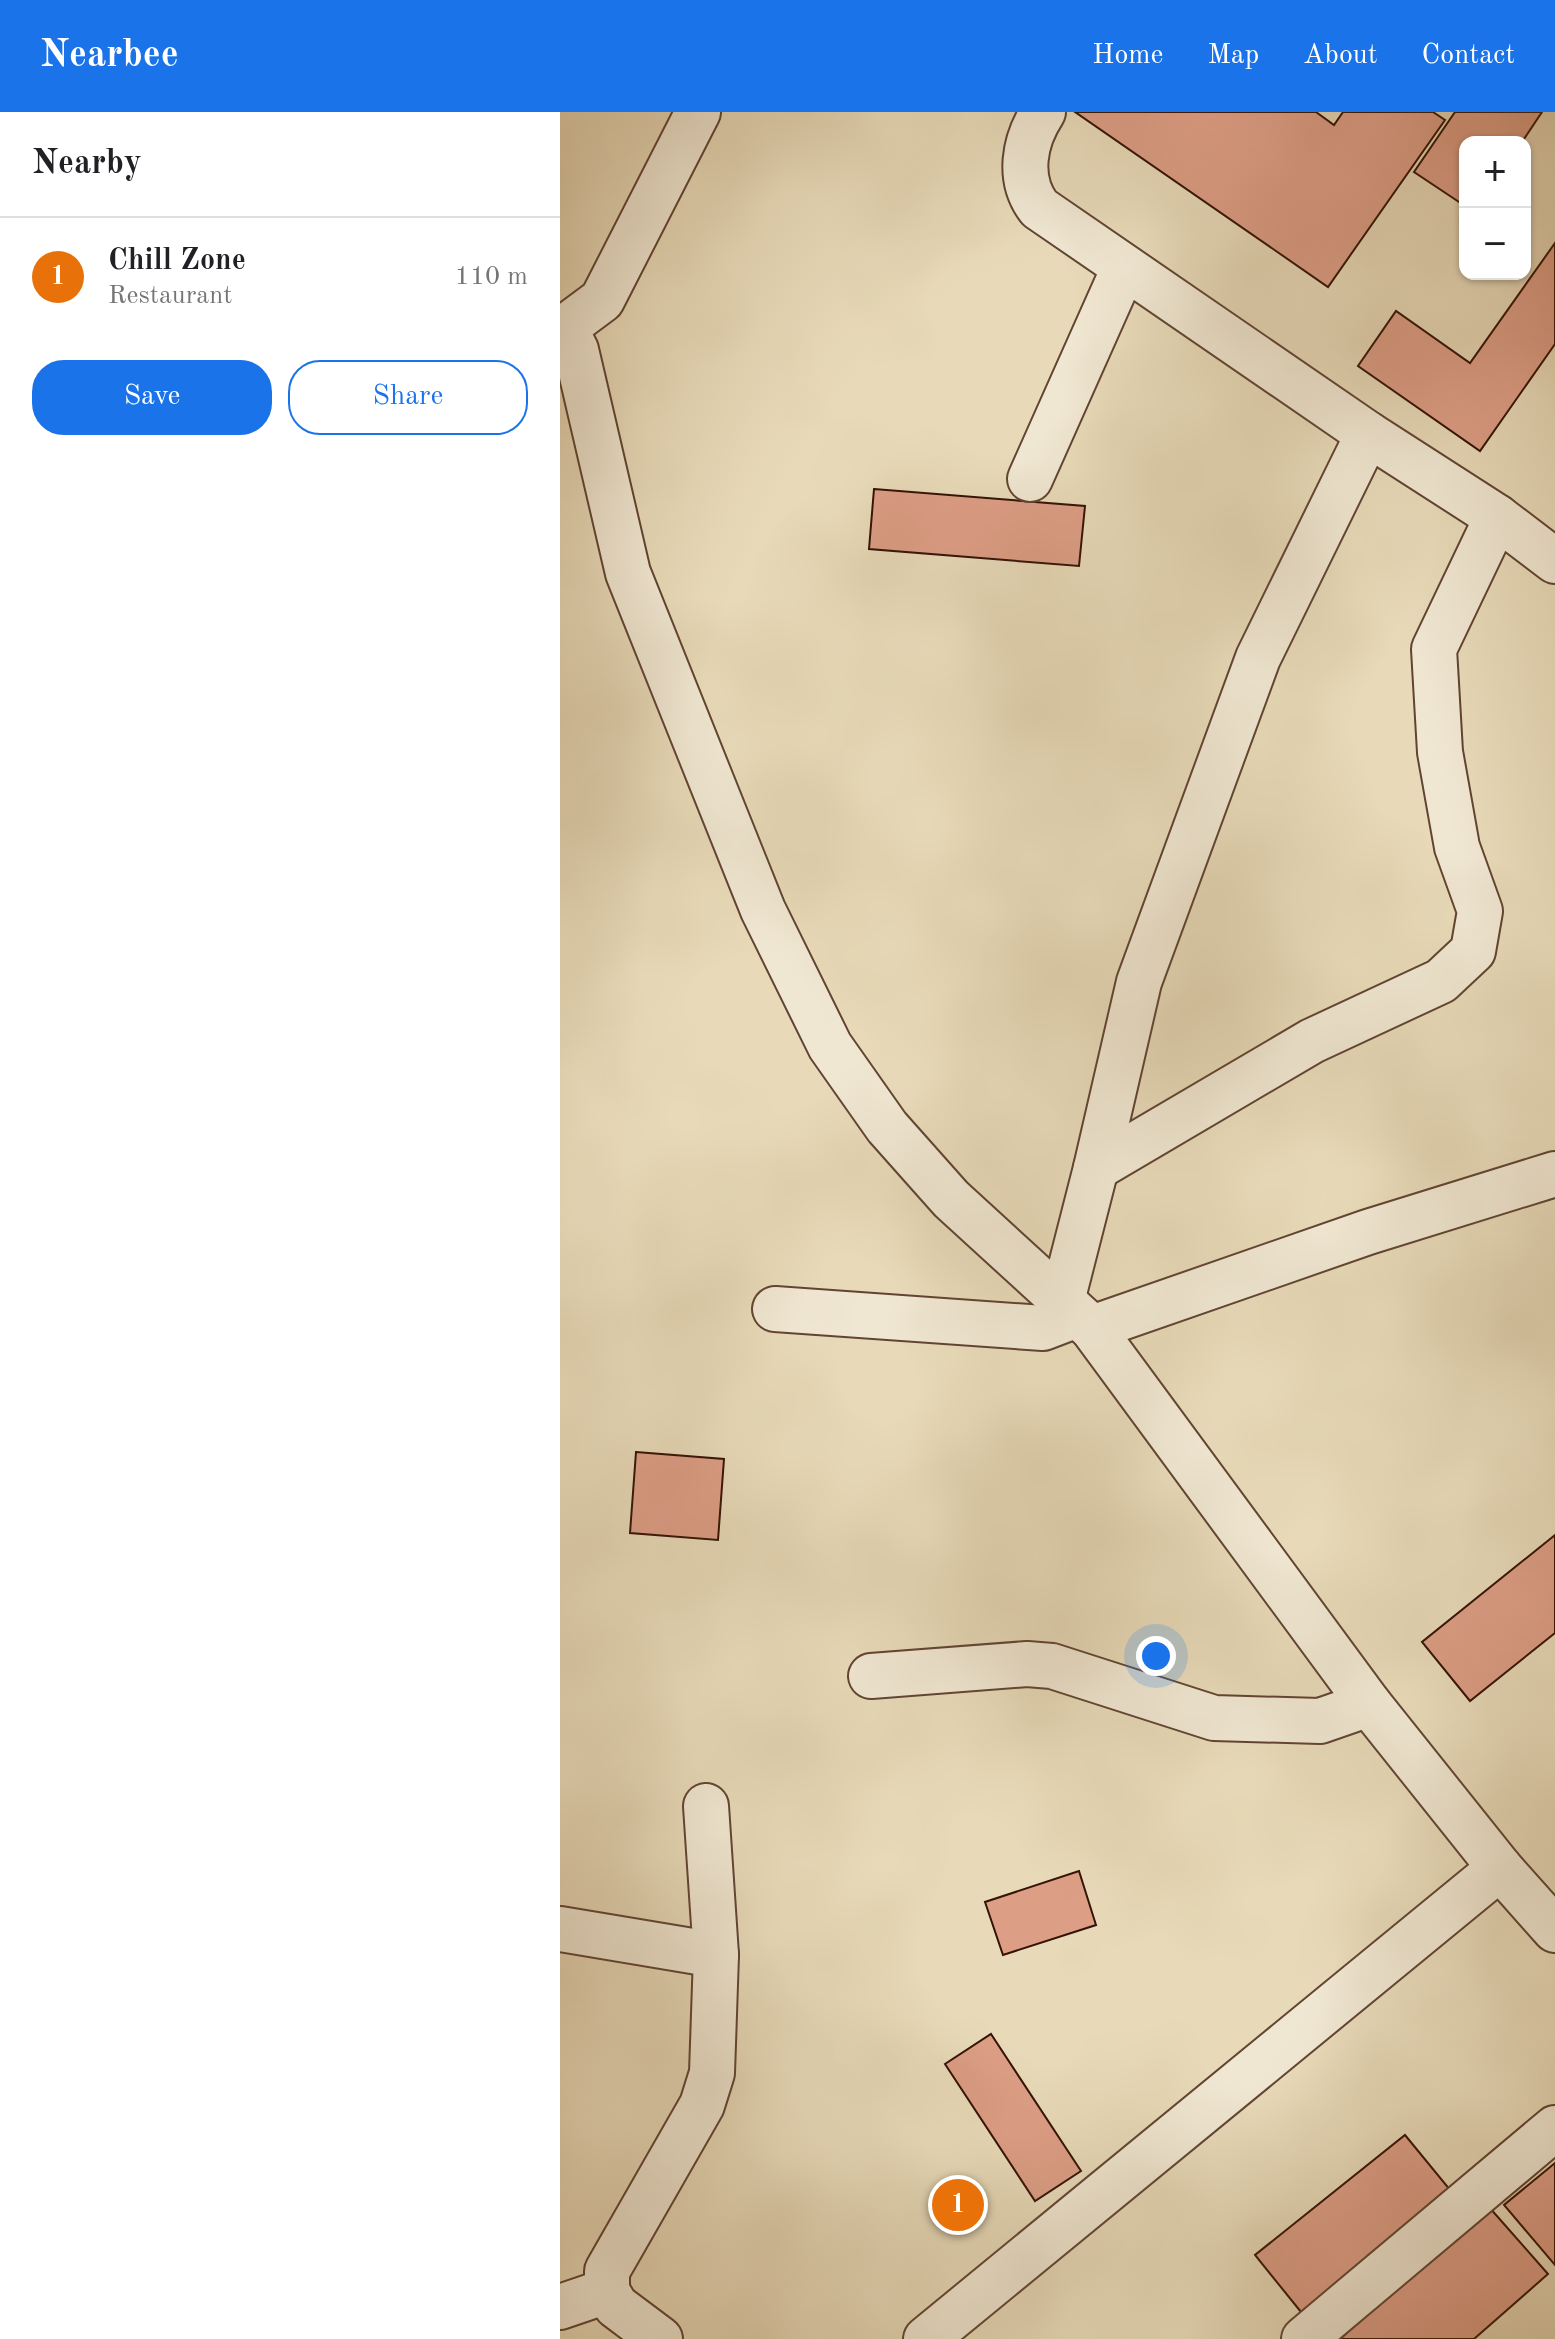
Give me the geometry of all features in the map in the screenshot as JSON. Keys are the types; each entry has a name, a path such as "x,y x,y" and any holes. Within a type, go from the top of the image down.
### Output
{"street":[{"path":"698,112 602,300 562,328 576,350 628,573 763,910 830,1046 887,1127 951,1199 1077,1315 1369,1704 1500,1868 1555,1930"},
{"path":"1043,112 1035,124 1026,154 1030,196 1039,208 1368,434 1497,517 1555,561"},
{"path":"1030,479 1124,268"},
{"path":"1077,1315 1096,1168 1139,982 1258,658 1368,434"},
{"path":"1096,1168 1312,1041 1441,981 1473,951 1480,911 1457,847 1440,752 1434,649 1497,517"},
{"path":"775,1309 1043,1328 1077,1315 1368,1232 1555,1174"},
{"path":"871,1676 1027,1664 1052,1666 1214,1718 1320,1721 1369,1704"},
{"path":"660,2339 616,2306 607,2291 607,2271 702,2105 712,2073 716,1955 706,1806"},
{"path":"951,2332 1500,1868"},
{"path":"560,1929 716,1955"},
{"path":"1304,2339 1555,2128"},
{"path":"560,2307 607,2291"}],"building":[{"path":"1075,112 1316,112 1334,125 1343,112 1433,112 1445,120 1328,287"},
{"path":"1455,112 1542,112 1526,136 1459,136 1459,202 1414,172"},
{"path":"1555,243 1555,344 1480,451 1358,366 1396,311 1470,363"},
{"path":"874,489 1085,506 1079,566 869,549"},
{"path":"636,1452 724,1459 718,1540 630,1533"},
{"path":"1555,1535 1555,1633 1470,1701 1422,1642"},
{"path":"1079,1871 1096,1925 1003,1955 985,1902"},
{"path":"991,2034 1081,2171 1035,2201 945,2064"},
{"path":"1405,2135 1451,2191 1301,2312 1255,2255"},
{"path":"1555,2163 1555,2265 1504,2205"},
{"path":"1489,2207 1548,2274 1474,2339 1340,2339"}],"place":[{"name":"Chill Zone","path":"958,2205"}]}
